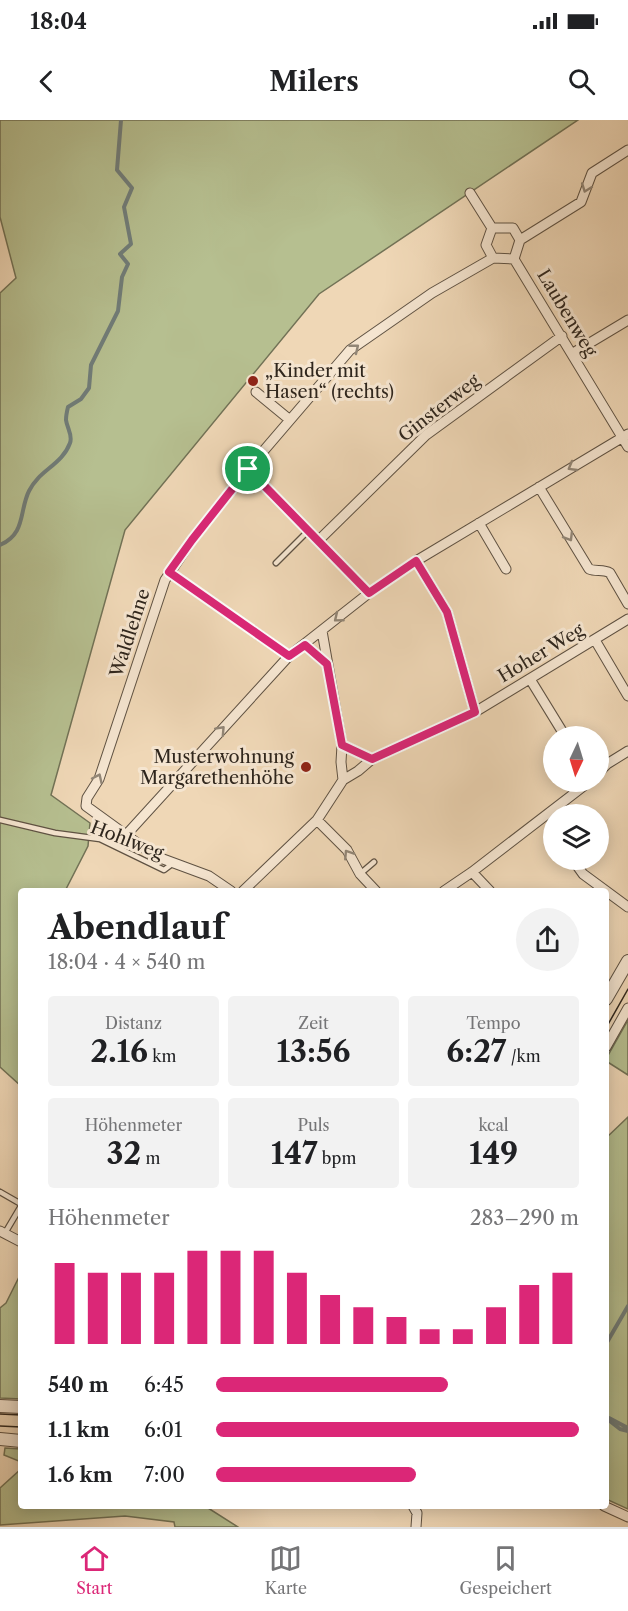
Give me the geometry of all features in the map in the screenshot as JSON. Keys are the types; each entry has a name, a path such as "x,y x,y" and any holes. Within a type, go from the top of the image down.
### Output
{"street":[{"path":"492,228 486,245 493,258 514,259 520,240 581,202 592,173 628,150"},
{"path":"470,193 492,228"},
{"path":"492,228 513,228 520,240"},
{"name":"Waldlehne","path":"126,835 89,808 86,801 99,779 169,572 248,469 350,350 432,293 493,258"},
{"name":"Laubenweg","path":"514,259 625,436 628,447"},
{"path":"573,353 628,320"},
{"name":"Ginsterweg","path":"319,540 426,435 562,336"},
{"path":"256,392 290,420"},
{"path":"227,888 209,876 155,856 126,835 289,656 369,593 416,561 625,436"},
{"path":"248,469 369,593"},
{"path":"539,487 589,569 606,570 610,573 628,604"},
{"path":"479,523 506,569"},
{"path":"416,561 447,612 475,712"},
{"path":"169,572 289,656"},
{"name":"Hoher Weg","path":"343,780 372,759 475,712 628,619"},
{"path":"246,888 317,820 343,780 342,745 322,631"},
{"path":"595,640 628,696"},
{"path":"305,645 327,664"},
{"path":"530,679 559,726"},
{"path":"342,745 372,759"},
{"path":"609,763 628,751"},
{"path":"565,804 578,792"},
{"path":"317,820 347,850 360,874 373,888"},
{"path":"448,888 543,823"},
{"path":"580,870 602,888"},
{"path":"472,872 487,888"},
{"path":"609,893 628,907"},
{"path":"609,994 628,961"},
{"path":"609,1042 628,1008"},
{"path":"2,1232 18,1240"},
{"path":"0,1406 18,1407"},
{"path":"0,1439 18,1441"},
{"path":"609,1508 628,1517"},
{"path":"415,1509 417,1513 416,1527"}],"lane":[{"path":"276,563 309,530"},
{"name":"Hohlweg","path":"0,820 55,833 99,839 164,870 173,863"},
{"path":"360,874 374,862"},
{"path":"0,1192 18,1203"},
{"path":"2,1232 18,1209"}],"green space":[{"path":"0,120 578,120 319,294 125,530 51,795 90,823 88,846 67,888 18,888 18,1083 0,1067 0,293 16,278 0,217"},
{"path":"628,1020 628,1075 609,1063 609,1054"},
{"path":"628,1117 628,1509 609,1500 609,1135"},
{"path":"18,1279 18,1399 0,1398 0,1308 6,1303"},
{"path":"5,1448 18,1449 18,1461 4,1455"},
{"path":"18,1472 18,1509 210,1509 238,1527 175,1527 174,1522 125,1516 0,1525 0,1488"}],"waterway":[{"path":"0,545 14,535 18,528 33,484 66,451 71,440 66,420 68,407 81,399 89,388 91,365 118,311 122,277 128,264 120,254 131,244 124,207 132,188 117,170 121,120"},
{"path":"609,1339 628,1306"},
{"path":"609,1418 628,1428"},
{"path":"609,1420 620,1429 628,1431"}],"tram line":[{"path":"609,1023 628,989"},
{"path":"0,1414 18,1415"},
{"path":"0,1426 18,1427"}],"place":[{"name":"„Kinder mit Hasen“ (rechts)","path":"253,381"},
{"name":"Musterwohnung Margarethenhöhe","path":"306,767"}],"route":[{"path":"248,469 369,593 416,561 447,612 475,712 372,759 342,745 327,664 305,645 289,656 169,572 248,469"}]}
